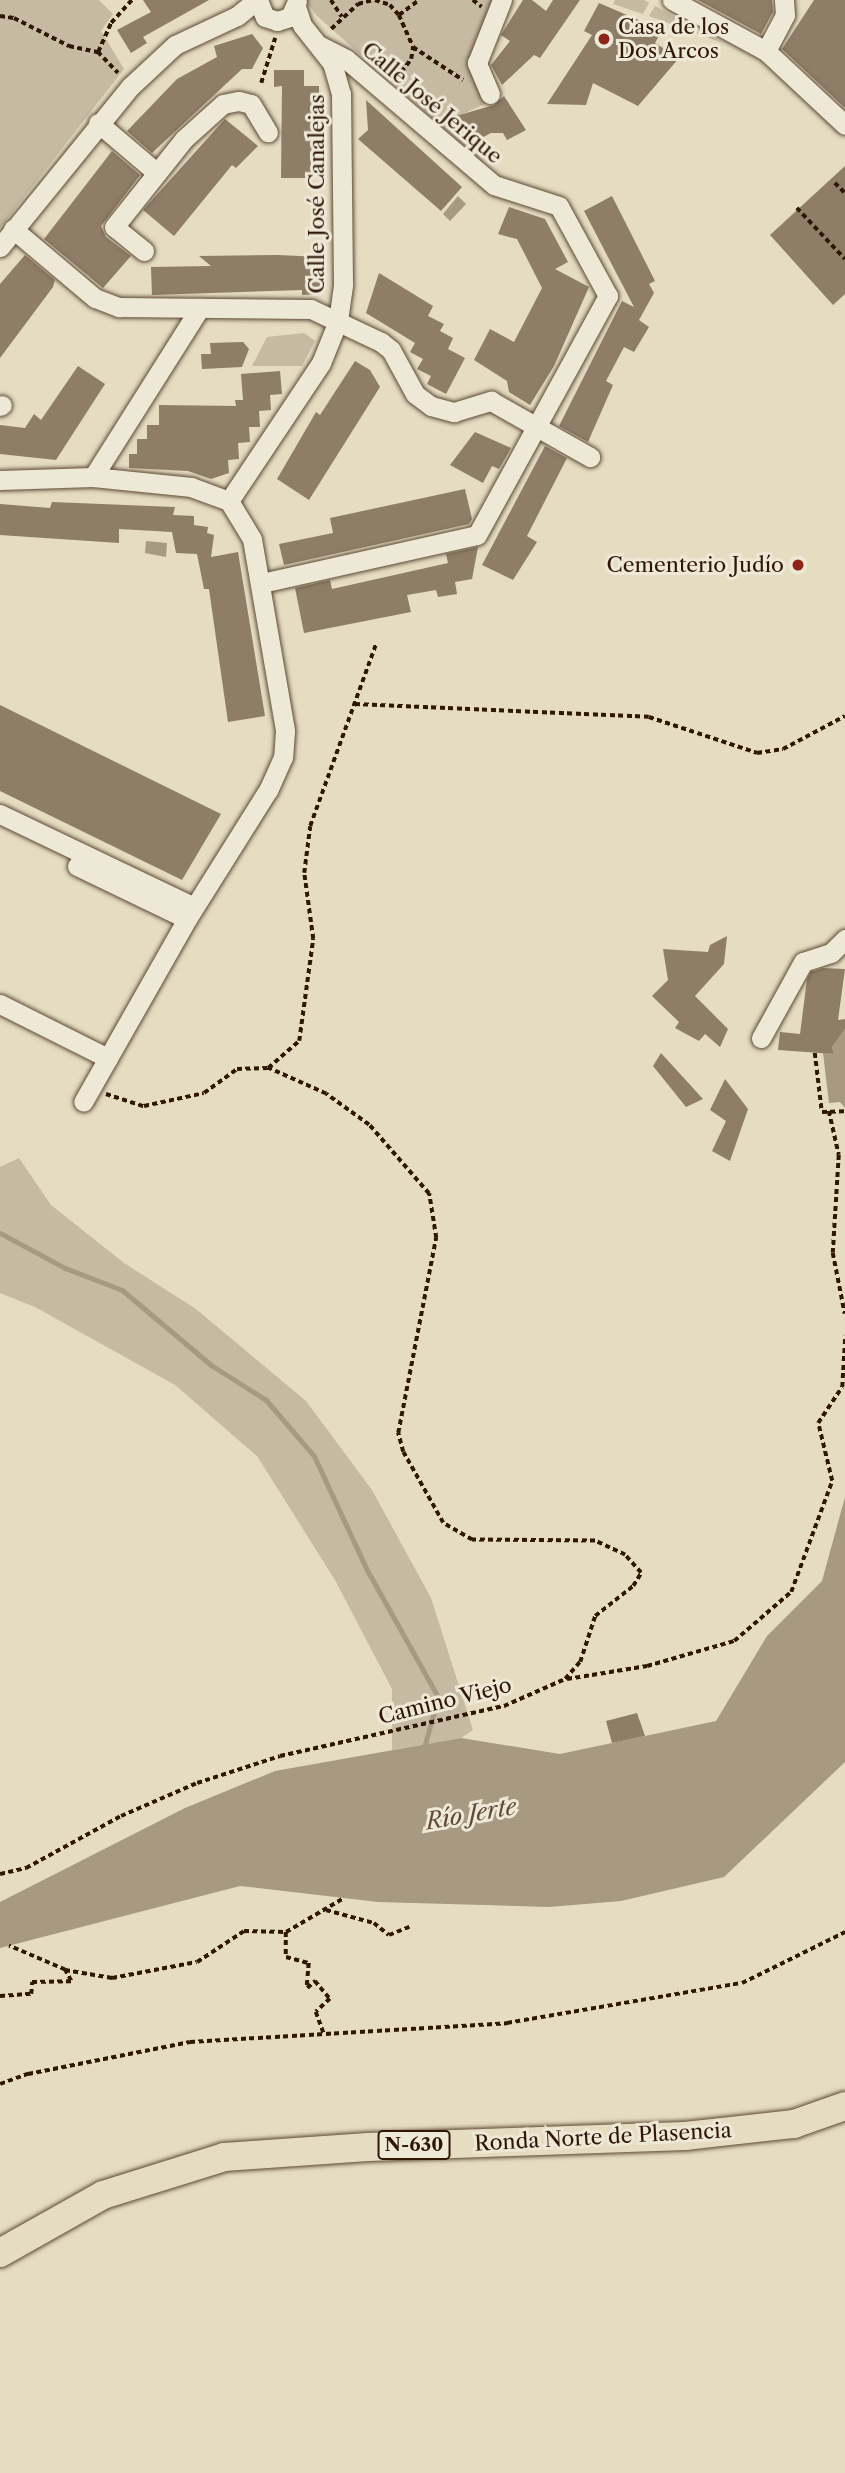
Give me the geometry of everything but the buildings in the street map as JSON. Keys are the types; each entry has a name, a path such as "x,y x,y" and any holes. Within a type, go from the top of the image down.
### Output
{"highway":[{"name":"Ronda Norte de Plasencia","path":"0,2253 103,2195 225,2157 369,2147 685,2136 794,2124 845,2106"}],"street":[{"path":"0,247 98,124 131,86 174,45 237,16 257,0 265,17 281,21 313,39"},
{"path":"490,94 477,63 502,0"},
{"path":"672,0 766,51 845,125"},
{"path":"766,51 785,16 784,0"},
{"path":"281,21 296,4"},
{"name":"Calle José Canalejas","path":"229,501 321,363 338,321 343,284 341,94 332,64 313,39 296,4"},
{"name":"Calle José Jerique","path":"313,39 370,80 494,185 559,206 608,296 538,425"},
{"path":"341,94 349,79 370,80"},
{"path":"144,251 114,227 156,172 223,104 249,102 268,132"},
{"path":"98,124 156,172"},
{"path":"13,229 95,298 119,307 311,309 391,350 415,394 431,406 454,412 491,401 538,425 590,457"},
{"path":"93,477 200,308"},
{"path":"262,583 477,535 538,425"},
{"path":"0,480 93,477 191,487 229,501 252,539 262,583 285,732 283,757 268,790 190,913 86,1096"},
{"path":"0,814 190,913"},
{"path":"0,829 190,913"},
{"path":"761,1038 803,962 831,953 845,940"},
{"path":"0,1004 108,1058"}],"path":[{"path":"98,52 111,23 132,0"},
{"path":"331,0 342,17"},
{"path":"331,29 342,17 372,0 390,5 399,15 412,47 411,59 392,83"},
{"path":"399,15 419,0"},
{"path":"0,16 14,18 69,46 98,52 131,86"},
{"path":"261,83 281,21"},
{"path":"412,47 471,85"},
{"path":"835,183 845,193"},
{"path":"797,208 845,259"},
{"path":"268,1068 299,1041 313,939 304,873 310,826 376,644"},
{"path":"355,705 649,717 757,753 783,749 845,716"},
{"path":"815,1053 822,1112 845,1111"},
{"path":"86,1096 144,1105 204,1093 237,1069 268,1068 327,1094 369,1125 429,1194 436,1238 398,1433 403,1452 443,1523 472,1540 595,1541 625,1555 640,1573 633,1587 595,1616 580,1662 565,1679"},
{"path":"830,1111 839,1155 833,1253 845,1314"},
{"name":"Camino Viejo","path":"0,1874 26,1868 121,1816 197,1783 280,1755 504,1706 565,1679 647,1666 734,1641 791,1592 832,1481 818,1423 842,1387 845,1336"},
{"path":"9,1946 65,1970 112,1978 197,1962 244,1931 286,1932 344,1898"},
{"path":"326,1910 374,1923 389,1935 409,1927"},
{"path":"286,1932 286,1957 309,1963 307,1988 315,1981 330,1999 316,2012 324,2034"},
{"path":"0,2084 28,2074 190,2042 507,2023 742,1983 845,1932"},
{"path":"0,1996 31,1994 32,1982 71,1981 65,1970"}],"shaded area":[{"path":"0,0 99,0 113,14 101,31 124,69 0,228"},
{"path":"305,0 493,0 474,77 487,103 456,117 483,163 317,16"},
{"path":"615,0 644,0 649,3 643,14 613,4"},
{"path":"655,6 723,43 649,16"},
{"path":"304,333 315,341 302,366 252,366 267,337"},
{"path":"19,1158 51,1205 124,1263 196,1309 306,1401 372,1490 431,1598 473,1730 461,1738 392,1750 392,1689 335,1580 257,1456 175,1385 35,1307 0,1293 0,1167"}],"water":[{"path":"458,196 466,204 450,221 443,214"},
{"path":"146,541 167,543 166,557 145,553"},
{"path":"845,1029 845,1108 840,1102 829,1103 823,1053 834,1054 832,1047"},
{"name":"Río Jerte","path":"845,1497 845,1762 724,1877 621,1901 549,1907 378,1902 240,1886 0,1948 0,1902 185,1808 275,1771 461,1738 560,1754 716,1721 767,1636 822,1581"}],"waterway":[{"path":"0,1233 65,1268 122,1290 211,1365 266,1400 314,1456 367,1570 438,1697 425,1744"}],"place":[{"name":"Casa de los Dos Arcos","path":"604,39"},
{"name":"Cementerio Judío","path":"798,565"}]}
